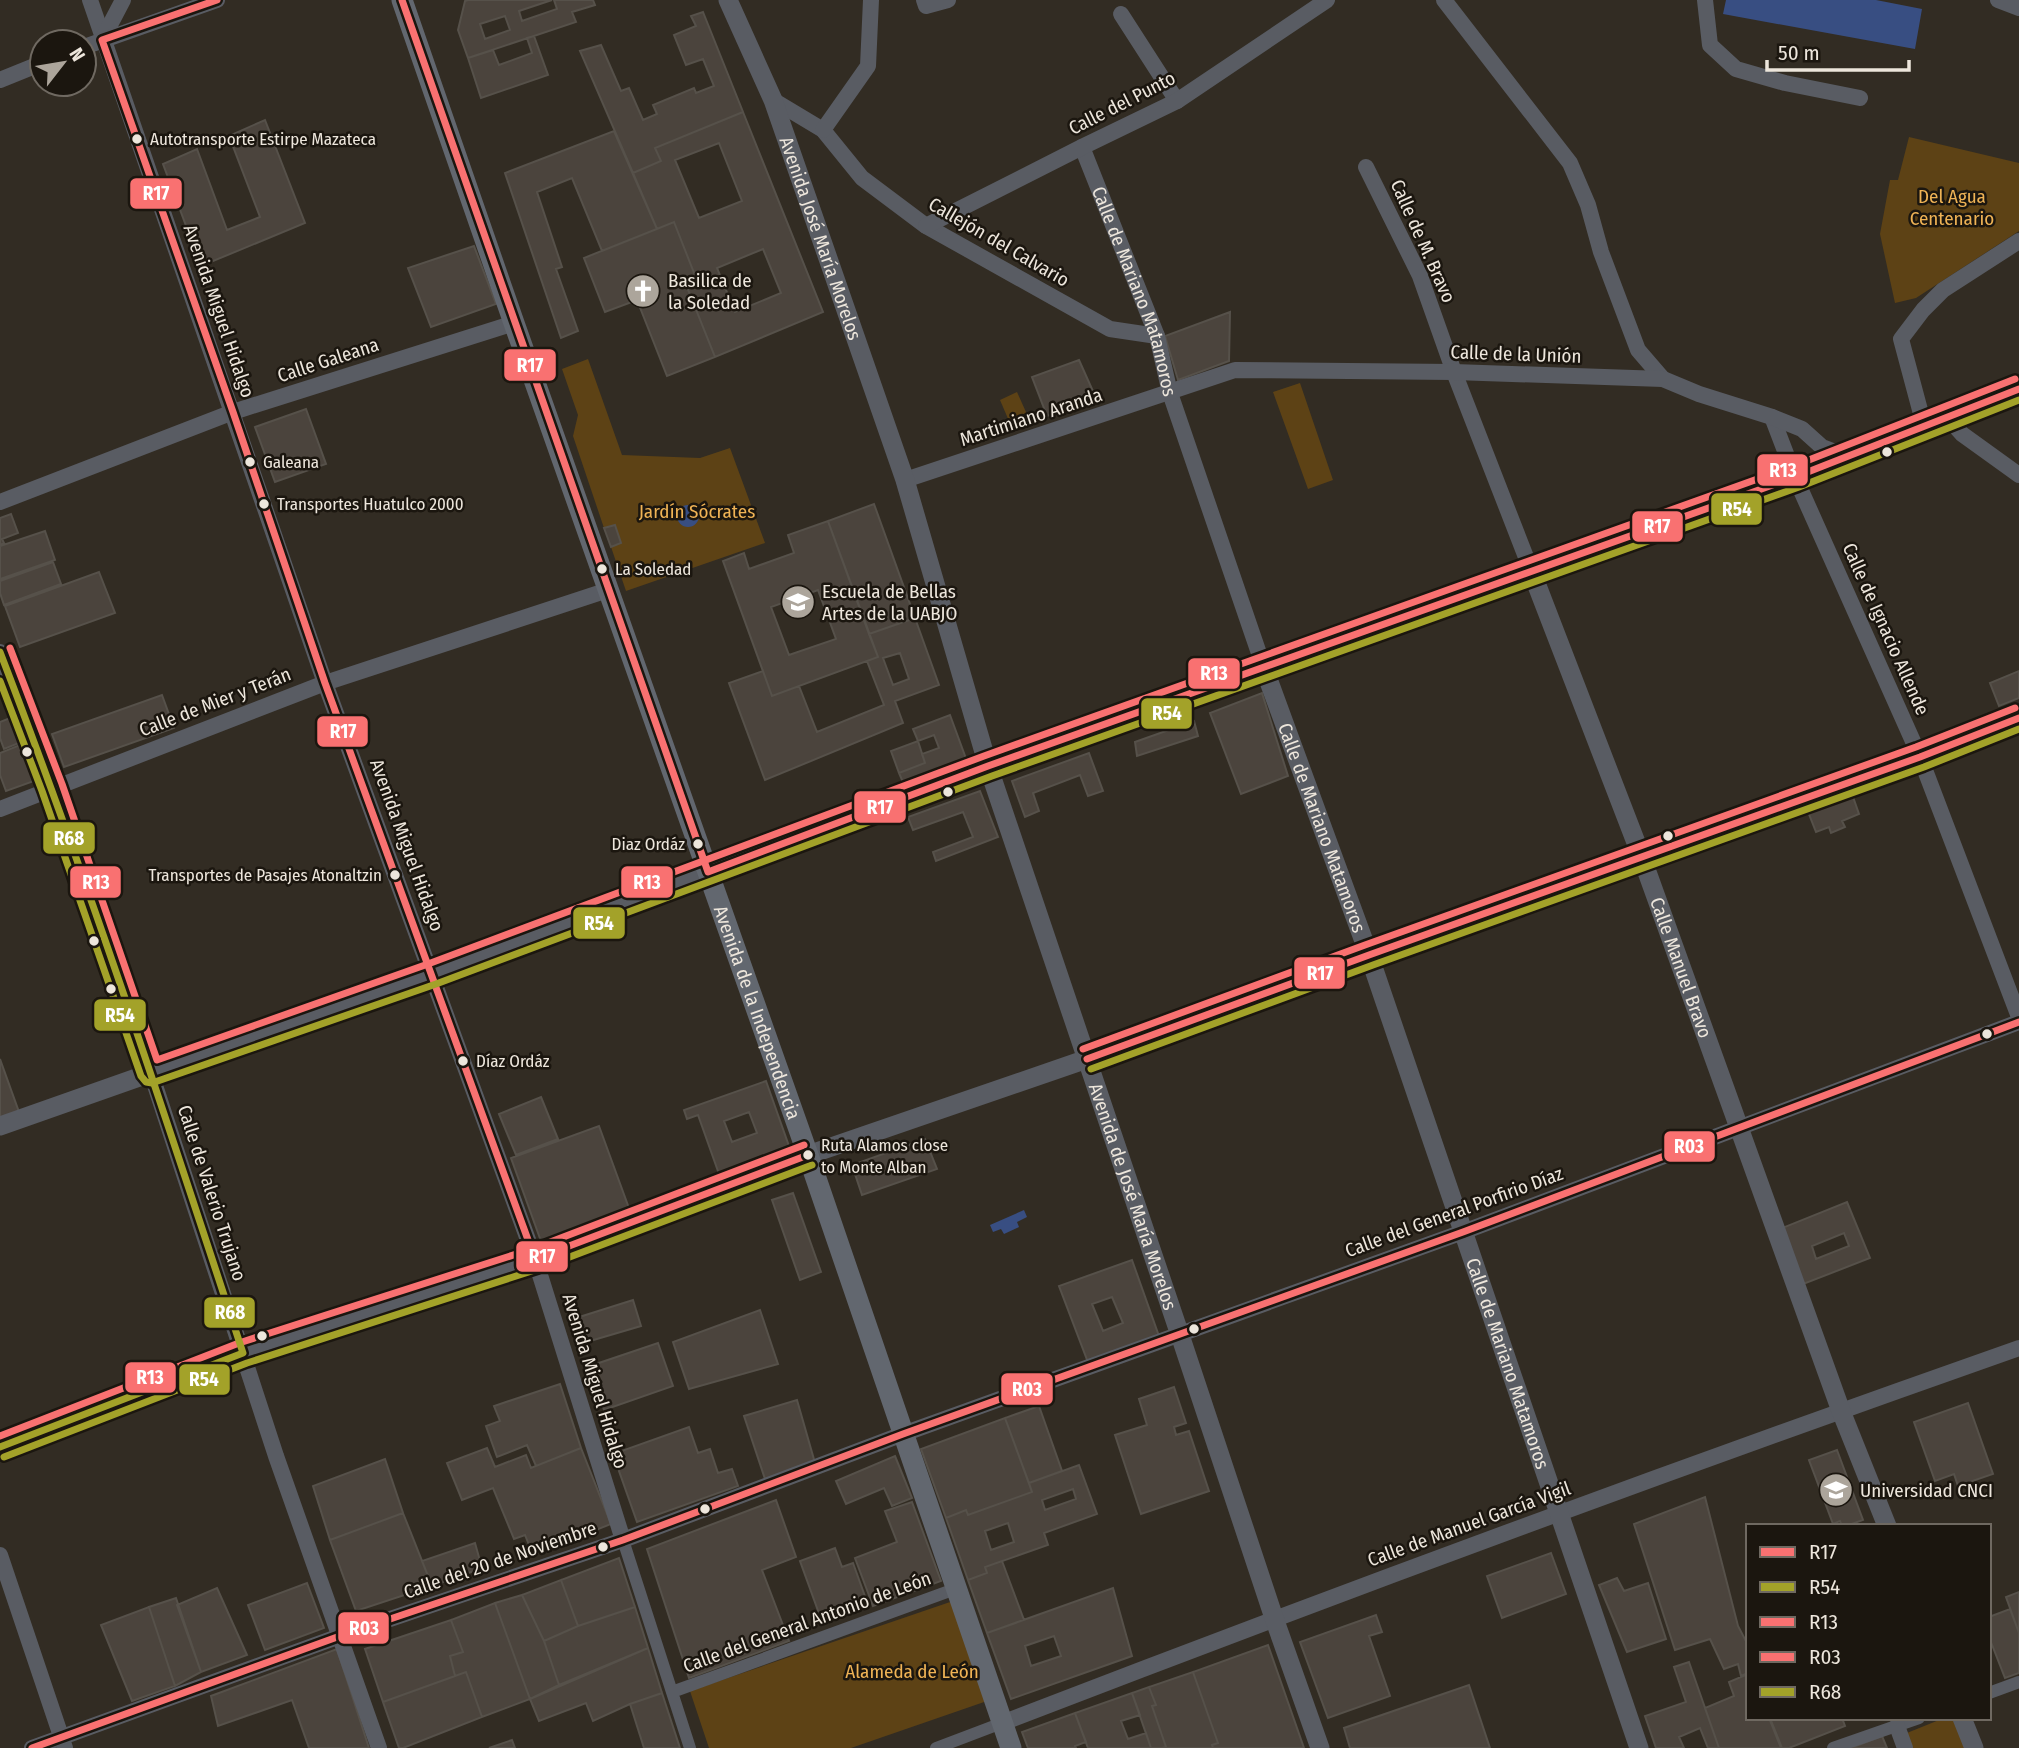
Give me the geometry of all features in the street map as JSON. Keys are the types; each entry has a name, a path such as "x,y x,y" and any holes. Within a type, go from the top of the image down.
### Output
{"main road":[{"name":"Avenida de la Independencia","path":"402,0 808,1155 1011,1748"}],"street":[{"name":"Avenida Miguel Hidalgo","path":"90,0 325,683 535,1259 690,1748"},
{"path":"102,40 123,0"},
{"path":"98,42 217,0"},
{"name":"Avenida José María Morelos","path":"728,0 773,100 905,480"},
{"path":"823,130 869,66 871,0"},
{"path":"924,0 926,6 948,0"},
{"name":"Calle del Punto","path":"926,226 1177,101 1327,0"},
{"path":"1705,0 1710,45 1737,69 1785,83 1860,98"},
{"path":"1998,0 2019,8"},
{"path":"1449,1 1570,163 1588,205 1601,252 1638,350 1663,379"},
{"path":"1121,14 1177,101"},
{"path":"0,80 28,69"},
{"name":"Callejón del Calvario","path":"773,100 823,130 862,178 926,226 1110,329 1157,336"},
{"name":"Calle de Mariano Matamoros","path":"1082,147 1157,336 1170,393 1264,668 1370,954 1639,1748"},
{"name":"Calle de M. Bravo","path":"1366,167 1420,276 1454,372"},
{"path":"1924,425 1901,339 1923,310 1943,290 2019,240"},
{"name":"Calle Galeana","path":"0,502 233,412 514,323"},
{"name":"Calle de la Unión","path":"1170,393 1235,370 1454,372 1663,379 1802,429 1822,447 1848,457"},
{"name":"Calle Manuel Bravo","path":"1454,372 1642,858 1841,1411 1886,1524"},
{"path":"0,1126 432,974 988,766 1795,477 2019,388"},
{"name":"Martimiano Aranda","path":"905,480 1170,393"},
{"path":"1945,416 1962,434 2019,475"},
{"name":"Calle de Ignacio Allende","path":"1772,417 1795,477 1920,757 2019,1020"},
{"name":"Avenida de José María Morelos","path":"905,480 988,766 1320,1748"},
{"name":"Calle de Mier y Terán","path":"0,808 325,683 608,590"},
{"name":"Calle de Valerio Trujano","path":"0,652 52,788 151,1073 276,1456 379,1748"},
{"path":"0,1447 243,1353 535,1259 808,1155 1087,1059 1370,954 1920,757 2019,718"},
{"name":"Calle del General Porfirio Díaz","path":"902,1434 1463,1232 2019,1020"},
{"name":"Calle de Manuel García Vigil","path":"936,1748 1274,1618 2019,1348"},
{"name":"Calle del 20 de Noviembre","path":"32,1748 63,1743 340,1636 623,1540 902,1434"},
{"path":"0,1555 63,1743"},
{"name":"Calle del General Antonio de León","path":"672,1692 955,1589"},
{"path":"1991,1692 2019,1682"},
{"path":"1833,1748 1914,1720"},
{"path":"1963,1720 1973,1748"},
{"path":"1897,1726 1905,1748"}],"green space":[{"name":"Del Agua Centenario","path":"1909,137 2019,163 2019,231 1916,298 1895,303 1880,234 1890,180 1898,180"},
{"name":"Jardín Sócrates","path":"588,359 622,455 700,458 730,448 765,543 626,591 611,547 621,543 615,525 604,528 573,436 578,415 562,369"},
{"path":"1300,383 1333,480 1308,489 1273,392"},
{"path":"1017,392 1030,421 1012,428 1000,400"},
{"name":"Alameda de León","path":"953,1601 987,1701 851,1748 709,1748 690,1691"},
{"path":"1939,1720 1956,1720 1966,1748 1908,1748 1902,1735"}],"water":[{"path":"1726,0 1876,0 1922,9 1915,49 1723,14"},
{"path":"688,505 696,508 699,516 696,524 688,527 680,524 677,516 680,508"},
{"path":"1024,1210 1027,1217 1017,1222 1019,1227 1004,1234 1001,1229 993,1232 990,1225"}],"building":[{"path":"552,0 519,11 522,21 557,9 554,0 593,0 595,5 572,12 576,22 468,58 458,30 465,1","holes":["505,16 510,30 485,39 480,24"]},
{"path":"703,12 743,112 655,148 661,161 633,173 580,51 601,45 621,91 629,88 643,120 657,114 653,105 694,88 696,93 714,86 703,59 686,65 674,35 696,26 691,16"},
{"path":"534,36 548,75 481,98 468,58 493,50 499,65 532,53 527,38"},
{"path":"743,112 823,312 715,357 685,282 696,278 674,222 657,229 633,173 661,161 655,148","holes":["719,143 742,201 699,218 675,160","763,249 781,293 735,312 717,268"]},
{"path":"265,120 305,223 201,266 163,164 197,149 227,230 260,217 229,136"},
{"path":"614,131 657,229 602,251 572,178 537,192 562,267 556,269 578,331 561,338 505,173"},
{"name":"Basilica de la Soledad","path":"674,222 696,278 685,282 715,357 667,376 637,300 605,312 584,258"},
{"path":"474,246 496,304 431,327 408,268"},
{"path":"1230,312 1229,361 1178,380 1165,336"},
{"path":"1079,360 1096,398 1047,416 1032,377"},
{"path":"306,409 326,464 275,482 255,427"},
{"path":"874,504 915,618 869,634 828,521"},
{"path":"11,514 18,533 2,539 4,543 0,545 0,518"},
{"name":"Escuela de Bellas Artes de la UABJO","path":"828,521 878,657 772,696 723,561 744,553 749,569 794,553 788,535","holes":["818,590 836,639 789,655 771,607"]},
{"path":"615,525 621,543 611,547 604,528"},
{"path":"45,531 55,560 0,579 0,546"},
{"path":"53,562 61,584 4,605 0,581"},
{"path":"99,572 115,613 20,647 5,606"},
{"path":"915,618 939,685 895,701 903,723 765,780 729,683 763,671 772,696 799,686 817,732 884,705 867,661 878,657 869,634","holes":["900,653 909,679 893,685 883,658"]},
{"path":"2019,671 2019,698 1999,706 1990,683"},
{"path":"1262,693 1288,776 1241,794 1210,713"},
{"path":"162,695 174,728 64,767 52,734"},
{"path":"950,715 968,764 905,787 899,773 925,763 922,754 939,748 934,735 918,741 913,729"},
{"path":"10,718 19,743 4,749 0,738 0,722"},
{"path":"1194,721 1198,736 1137,756 1135,742"},
{"path":"918,741 925,763 899,773 891,751"},
{"path":"20,745 34,781 6,791 0,775 0,753"},
{"path":"1089,753 1103,791 1088,796 1080,775 1033,793 1039,811 1025,817 1012,781"},
{"path":"980,791 998,837 936,861 933,852 973,837 963,812 913,830 908,817"},
{"path":"1852,794 1859,814 1842,821 1845,827 1831,833 1829,827 1816,832 1807,809"},
{"path":"0,1059 19,1112 0,1119"},
{"path":"766,1081 790,1149 719,1174 698,1115 687,1119 684,1110","holes":["749,1112 757,1133 732,1142 724,1121"]},
{"path":"541,1097 558,1139 516,1155 499,1114"},
{"path":"599,1126 630,1211 542,1244 511,1158"},
{"path":"925,1139 937,1169 862,1195 852,1165"},
{"path":"793,1193 821,1272 800,1280 772,1200"},
{"path":"1847,1202 1870,1258 1798,1286 1775,1231","holes":["1844,1233 1849,1246 1816,1259 1812,1246"]},
{"path":"1132,1260 1160,1339 1089,1365 1059,1286","holes":["1112,1297 1123,1323 1103,1331 1092,1304"]},
{"path":"633,1300 641,1326 580,1344 573,1319"},
{"path":"760,1310 778,1364 689,1389 673,1342"},
{"path":"658,1343 673,1386 604,1410 590,1366"},
{"path":"560,1384 581,1448 536,1466 527,1445 497,1457 486,1426 500,1421 494,1406"},
{"path":"1174,1387 1186,1423 1174,1427 1176,1435 1189,1431 1209,1491 1141,1514 1115,1435 1147,1425 1139,1399"},
{"path":"797,1400 815,1463 766,1482 744,1416"},
{"path":"1968,1403 1993,1474 1958,1486 1954,1474 1935,1481 1914,1422"},
{"path":"1039,1406 1062,1471 1029,1483 1005,1418"},
{"path":"1005,1418 1032,1492 968,1515 966,1510 946,1518 921,1449"},
{"path":"689,1427 698,1453 710,1449 718,1473 732,1469 738,1486 637,1522 613,1454"},
{"path":"487,1448 495,1467 526,1455 531,1468 581,1448 611,1524 533,1555 525,1535 514,1539 493,1488 462,1500 447,1463"},
{"name":"Universidad CNCI","path":"1837,1450 1863,1520 1852,1524 1841,1524 1840,1521 1833,1524 1809,1460"},
{"path":"895,1456 912,1498 892,1506 884,1488 846,1504 836,1481"},
{"path":"385,1459 403,1513 330,1540 313,1486"},
{"path":"1079,1465 1097,1514 1044,1533 1048,1545 985,1567 987,1573 968,1580 946,1518 966,1510 968,1515 1032,1492 1029,1483","holes":["1073,1489 1076,1499 1045,1510 1042,1500","1008,1523 1014,1542 991,1550 985,1531"]},
{"path":"1705,1497 1738,1626 1746,1641 1746,1674 1741,1676 1738,1664 1724,1669 1710,1639 1675,1650 1634,1524"},
{"path":"776,1500 796,1557 762,1570 789,1641 689,1678 647,1549"},
{"path":"912,1502 941,1581 873,1606 855,1558 897,1542 885,1511"},
{"path":"403,1513 432,1586 356,1611 330,1540"},
{"path":"475,1543 482,1568 432,1586 422,1561"},
{"path":"835,1548 842,1567 853,1563 867,1602 821,1619 800,1561"},
{"path":"1551,1553 1566,1594 1502,1618 1487,1576"},
{"path":"619,1558 635,1607 578,1626 561,1580"},
{"path":"1002,1561 1024,1620 987,1633 968,1580 987,1573 985,1567"},
{"path":"1617,1578 1624,1591 1648,1583 1666,1639 1627,1652 1599,1585"},
{"path":"561,1580 578,1626 544,1641 522,1595"},
{"path":"307,1583 324,1628 265,1650 248,1605"},
{"path":"217,1588 247,1655 201,1672 177,1605"},
{"path":"1113,1588 1132,1656 1011,1699 987,1633","holes":["1054,1636 1061,1656 1031,1666 1025,1646"]},
{"path":"2019,1592 2019,1633 2006,1597"},
{"path":"522,1595 544,1641 559,1685 530,1699 495,1603"},
{"path":"176,1598 201,1672 175,1686 149,1607"},
{"path":"495,1603 530,1699 482,1717 466,1672 455,1676 450,1656 463,1652 451,1620"},
{"path":"149,1607 175,1686 132,1701 101,1625"},
{"path":"635,1607 648,1648 559,1685 544,1641 578,1626"},
{"path":"2010,1609 2019,1633 2019,1673 2005,1678 1991,1642 1991,1616"},
{"path":"1376,1615 1382,1632 1369,1636 1390,1696 1328,1718 1300,1642"},
{"path":"451,1620 463,1652 450,1656 455,1676 383,1702 365,1649"},
{"path":"1268,1645 1304,1748 1213,1748 1212,1745 1218,1743 1193,1672"},
{"path":"648,1648 662,1693 593,1721 586,1703 539,1721 530,1699"},
{"path":"337,1649 369,1748 309,1748 292,1700 218,1726 211,1696"},
{"path":"1689,1662 1719,1748 1708,1748 1700,1728 1679,1737 1684,1748 1656,1748 1645,1716 1686,1702 1674,1667"},
{"path":"466,1672 482,1717 399,1748 383,1702"},
{"path":"1193,1672 1218,1743 1212,1745 1213,1748 1162,1748 1166,1747 1152,1706 1156,1705 1149,1687"},
{"path":"1746,1675 1746,1720 1770,1720 1781,1748 1719,1748 1705,1708 1734,1696 1729,1682"},
{"path":"1469,1685 1490,1748 1350,1748 1344,1728"},
{"path":"1149,1687 1156,1705 1152,1706 1166,1747 1162,1748 1151,1748 1132,1693"},
{"path":"662,1693 680,1748 644,1748 630,1704"},
{"path":"1132,1693 1140,1715 1121,1721 1128,1739 1146,1733 1151,1748 1088,1748 1075,1713"},
{"path":"1075,1713 1086,1742 1075,1746 1076,1748 1028,1748 1022,1732"},
{"path":"1771,1720 1843,1720 1845,1726 1789,1748 1782,1748"},
{"path":"1882,1736 1887,1748 1851,1748"},
{"path":"512,1740 515,1748 489,1748"}],"transit line":[{"name":"R17","path":"217,0 102,40 325,683 535,1259 808,1155"},
{"name":"R17","path":"402,0 708,872 988,766 1795,477 2019,389"},
{"name":"R13","path":"10,648 62,784 157,1060 428,964 984,756 1791,467 2015,379"},
{"name":"R54","path":"0,681 42,791 141,1076 146,1082 152,1083 436,984 992,776 1799,487 2019,400"},
{"name":"R68","path":"0,652 96,913 243,1353 0,1447"},
{"name":"R13","path":"1083,1049 1916,747 2015,708"},
{"name":"R17","path":"1087,1059 1920,757 2019,718"},
{"name":"R54","path":"1091,1069 1924,767 2019,729"},
{"name":"R03","path":"32,1748 340,1636 623,1540 903,1434 1463,1232 2019,1022"},
{"name":"R13","path":"0,1436 239,1343 532,1249 804,1145"},
{"name":"R54","path":"4,1457 247,1363 538,1269 812,1165"}],"place":[{"name":"Autotransporte Estirpe Mazateca","path":"137,139"},
{"name":"Basilica de la Soledad","path":"643,291"},
{"name":"Galeana","path":"250,462"},
{"name":"Transportes Huatulco 2000","path":"264,504"},
{"name":"La Soledad","path":"602,569"},
{"name":"Escuela de Bellas Artes de la UABJO","path":"798,602"},
{"name":"Diaz Ordáz","path":"698,844"},
{"name":"Transportes de Pasajes Atonaltzin","path":"395,875"},
{"name":"Díaz Ordáz","path":"463,1061"},
{"name":"Ruta Alamos close to Monte Alban","path":"808,1155"},
{"name":"Universidad CNCI","path":"1836,1490"}]}
